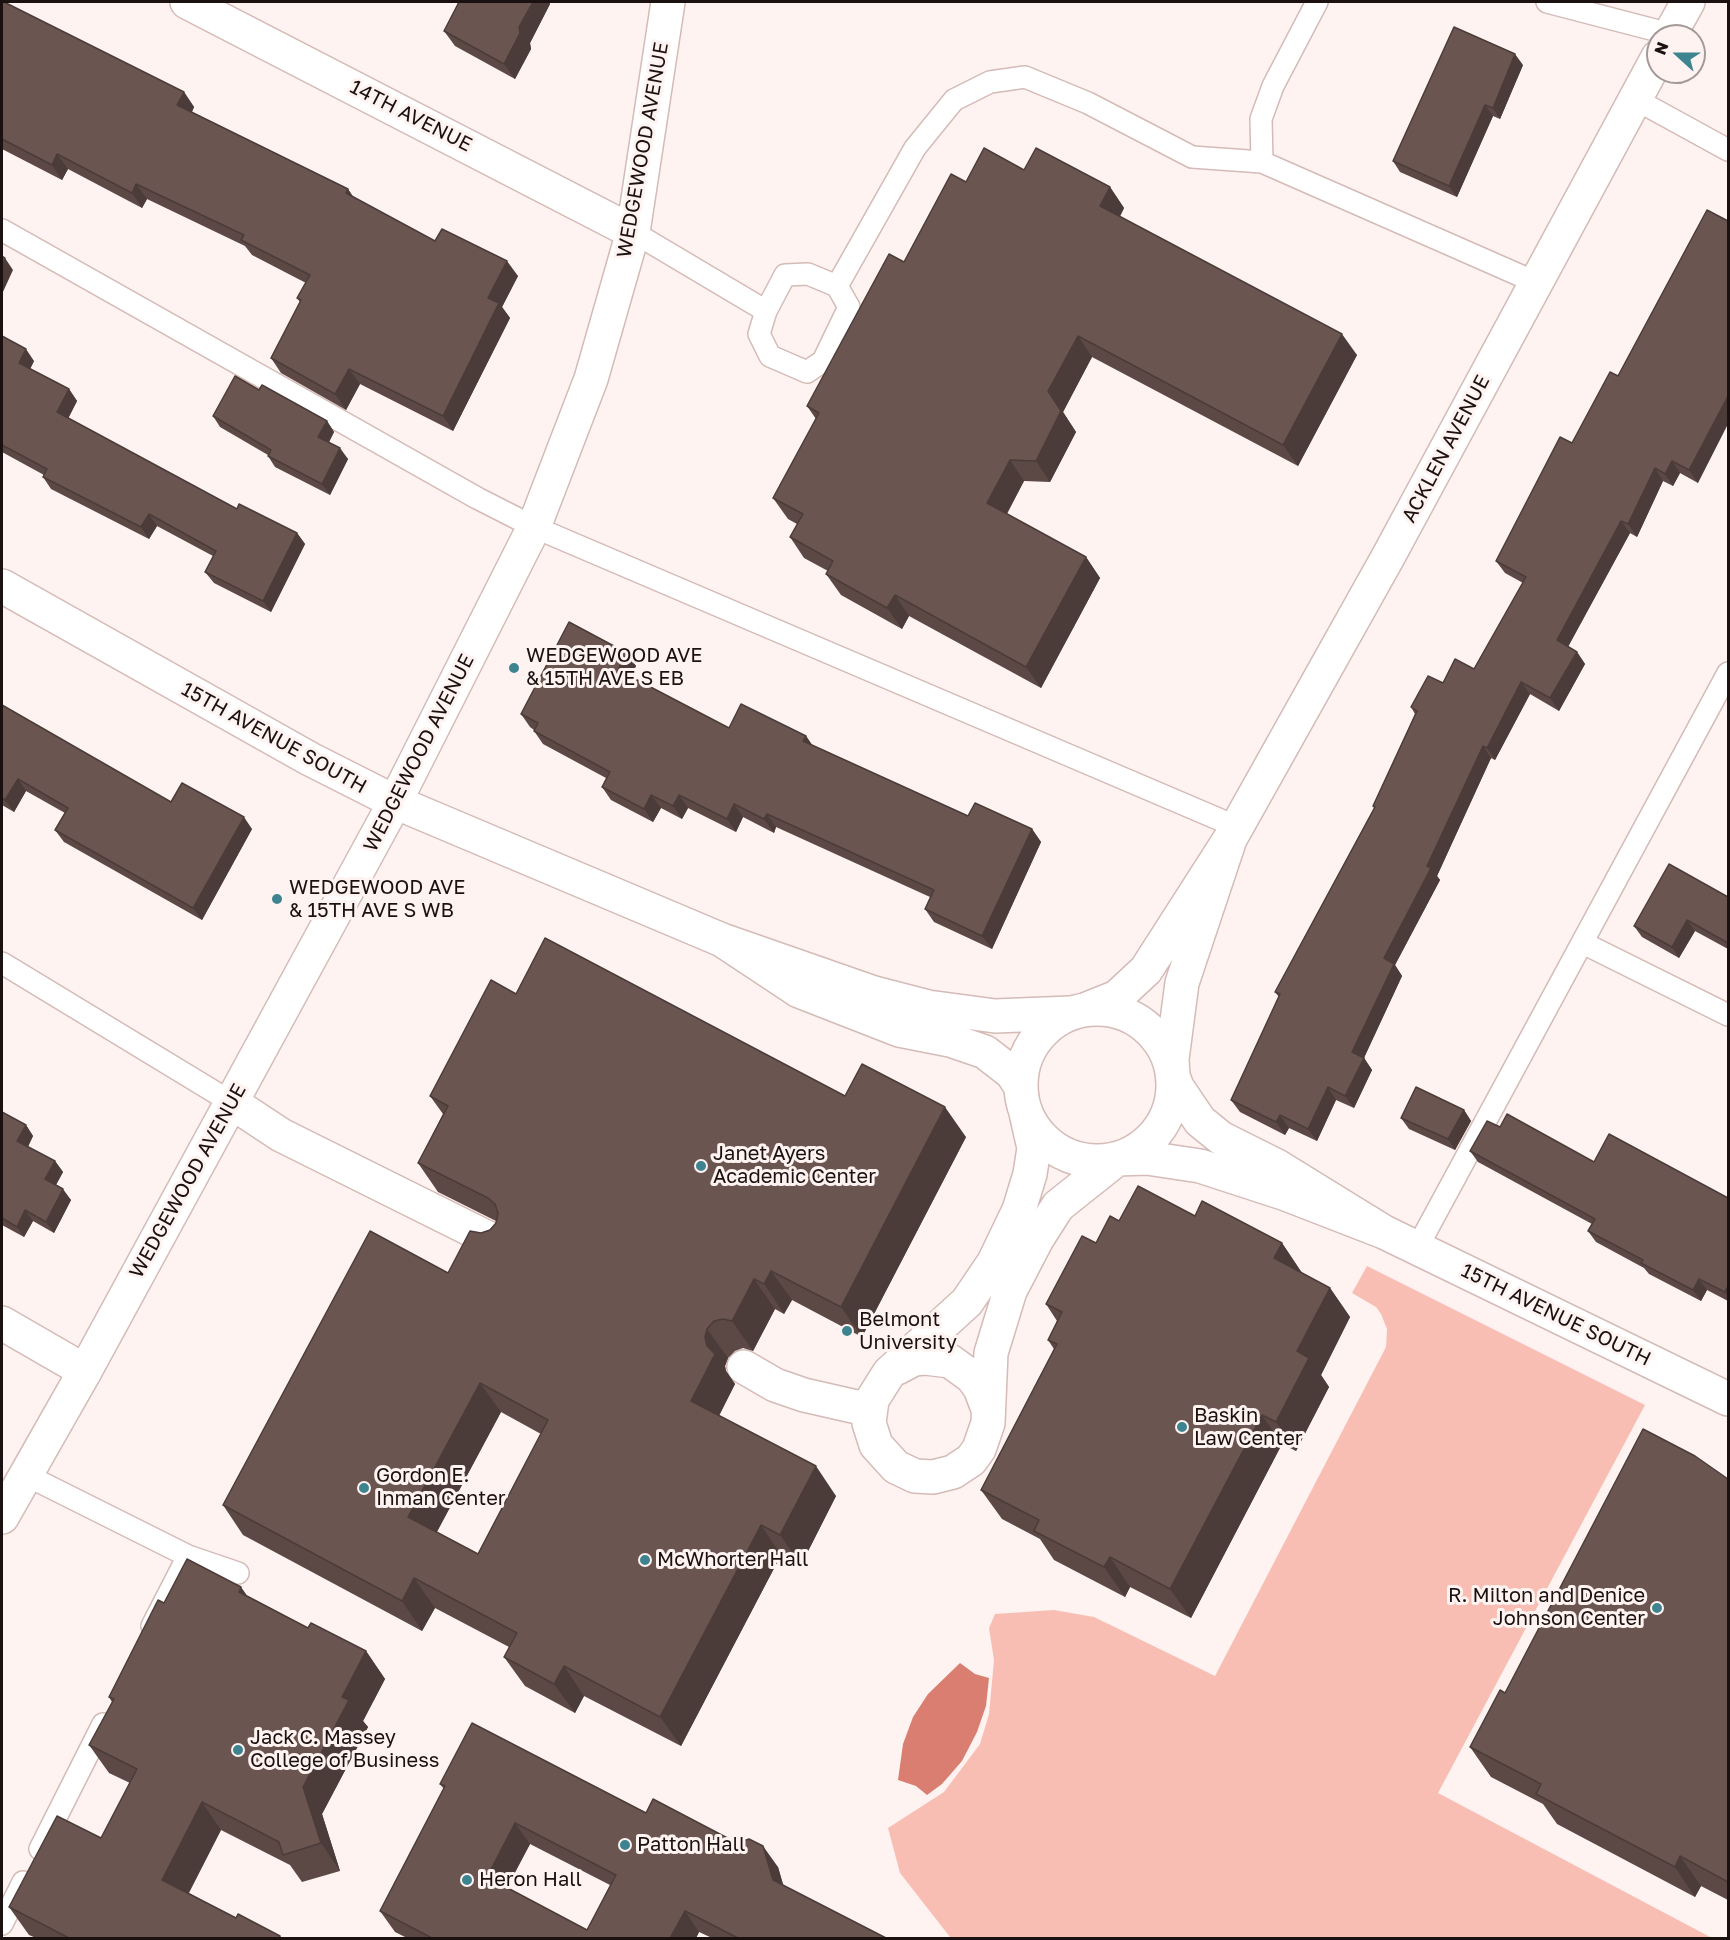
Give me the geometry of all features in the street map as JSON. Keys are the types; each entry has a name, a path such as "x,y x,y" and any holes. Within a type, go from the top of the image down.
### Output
{"street":[{"name":"WEDGEWOOD AVENUE","path":"2,1517 85,1371 395,802 534,526 591,380 633,232 668,2"},
{"name":"ACKLEN AVENUE","path":"1676,24 1688,2"},
{"name":"14TH AVENUE","path":"197,4 633,232"},
{"name":"ACKLEN AVENUE","path":"1079,1011 1117,998 1146,970 1233,833 1388,557 1646,79"},
{"name":"15TH AVENUE SOUTH","path":"2,586 310,759 395,802 722,940 874,993 928,1007 995,1016 1079,1011"},
{"name":"ACKLEN AVENUE","path":"1173,1076 1172,1059 1182,983 1233,833"},
{"name":"15TH AVENUE SOUTH","path":"722,940 799,991 899,1030 950,1040 985,1052 1012,1073 1024,1100"},
{"path":"1079,1011 1118,1011 1146,1026 1161,1043 1171,1063 1173,1076 1171,1107 1158,1132 1141,1147 1117,1159 1075,1190 1058,1206 1037,1239 1010,1291 991,1353 988,1423 985,1437 971,1460 961,1468 943,1476 923,1477 903,1472 887,1460 876,1445 869,1424 875,1392 889,1373 967,1302 980,1286 1010,1231 1026,1190 1034,1153 1033,1135 1024,1100 1023,1067 1036,1039 1055,1021 1079,1011"},
{"name":"15TH AVENUE SOUTH","path":"1173,1076 1182,1096 1210,1130 1277,1166 1384,1232"},
{"path":"1024,1100 1033,1126 1055,1149 1086,1160 1117,1159"},
{"path":"231,1102 281,1135 500,1244"},
{"name":"15TH AVENUE SOUTH","path":"1117,1159 1147,1158 1200,1166 1286,1194 1384,1232 1728,1399"},
{"path":"2,1323 85,1371"},
{"path":"889,1373 914,1359 942,1359 960,1366 980,1388 988,1409 988,1423"},
{"path":"744,1367 776,1385 804,1395 870,1410"}],"lane":[{"path":"1262,162 1261,119 1273,86 1317,2"},
{"path":"1547,2 1646,35"},
{"path":"837,286 915,148 954,100 990,82 1025,77 1088,103 1192,157 1262,162 1535,282"},
{"path":"1635,99 1728,150"},
{"path":"2,230 466,492 534,526 1233,833"},
{"path":"633,232 766,311"},
{"path":"807,274 837,286 849,307 823,361 807,372 770,356 759,334 766,311 785,275 807,274"},
{"path":"1417,1248 1728,673"},
{"path":"1583,942 1728,1015"},
{"path":"2,963 231,1102"},
{"path":"26,1475 188,1556 238,1573"},
{"path":"145,1640 188,1556"},
{"path":"2,1924 113,1703"}],"shaded area":[{"path":"1367,1266 1645,1405 1438,1793 1712,1938 950,1937 900,1873 888,1828 944,1792 980,1744 989,1714 994,1660 989,1628 995,1614 1054,1610 1094,1617 1215,1676 1386,1347 1387,1329 1381,1314 1376,1307 1352,1293"},
{"path":"960,1663 975,1674 989,1678 986,1706 977,1732 962,1761 942,1784 927,1795 916,1786 898,1780 903,1744 913,1717 928,1694"}],"building":[{"path":"2,2 184,92 177,105 348,189 346,193 435,241 442,229 507,261 488,298 499,303 443,416 349,369 335,394 271,358 301,300 297,298 310,275 241,240 244,235 136,184 132,193 57,154 52,165 2,139"},
{"path":"459,2 533,2 519,27 520,33 504,64 444,31"},
{"path":"1454,27 1515,54 1493,108 1485,105 1449,186 1393,161"},
{"path":"984,148 1024,170 1036,148 1110,187 1100,206 1342,334 1283,445 1078,336 1048,391 1061,411 1036,461 1010,460 987,503 1086,557 1026,667 895,595 887,608 826,574 833,561 790,537 803,514 773,498 819,413 807,406 889,254 904,262 951,174 966,182"},
{"path":"1707,210 1728,221 1728,396 1689,470 1672,461 1665,474 1655,468 1628,524 1621,521 1557,640 1577,652 1550,698 1521,682 1487,748 1483,746 1427,866 1431,868 1384,958 1394,964 1352,1052 1364,1058 1345,1096 1328,1087 1308,1129 1280,1115 1276,1122 1231,1100 1280,994 1275,992 1375,807 1373,806 1417,711 1411,707 1428,676 1443,683 1455,659 1474,669 1526,577 1496,561 1560,437 1572,443 1610,372 1618,376"},
{"path":"2,336 26,349 19,363 69,389 57,412 237,509 239,504 297,533 263,601 205,572 216,551 149,514 141,527 43,477 47,469 2,445"},
{"path":"235,376 259,390 262,385 327,421 318,437 340,448 322,484 268,456 271,450 213,416"},
{"path":"569,622 627,653 618,670 729,728 741,704 806,736 803,741 968,816 975,803 1032,829 982,936 925,909 934,890 767,814 764,819 734,804 727,819 679,795 673,806 651,795 644,809 602,787 610,772 534,731 538,723 521,714"},
{"path":"2,705 171,802 182,783 244,817 193,908 55,830 68,808 18,779 5,800 2,798"},
{"path":"1669,864 1728,897 1728,943 1687,920 1672,947 1634,926"},
{"path":"545,938 845,1096 862,1064 945,1107 841,1307 771,1271 764,1284 754,1279 732,1321 723,1319 714,1321 707,1329 705,1337 707,1346 715,1354 691,1401 816,1466 780,1535 761,1525 660,1717 564,1666 554,1684 504,1657 517,1633 414,1578 402,1601 223,1505 370,1231 448,1273 470,1231 481,1233 490,1230 496,1223 498,1213 495,1204 488,1198 418,1163 448,1106 430,1096 491,980 516,994","holes":["480,1383 548,1420 478,1554 408,1517"]},
{"path":"1416,1087 1464,1110 1448,1139 1401,1118"},
{"path":"2,1112 26,1125 17,1141 55,1161 45,1179 63,1189 46,1222 25,1210 17,1227 2,1218"},
{"path":"1507,1114 1594,1162 1609,1134 1728,1198 1728,1286 1725,1292 1699,1279 1693,1290 1641,1263 1643,1260 1588,1231 1595,1219 1470,1151 1487,1121 1500,1127"},
{"name":"Baskin Law Center","path":"1138,1186 1195,1216 1202,1201 1282,1243 1274,1258 1330,1288 1297,1351 1309,1358 1276,1422 1262,1415 1170,1589 1110,1557 1104,1567 1034,1531 1039,1520 981,1490 1057,1344 1048,1340 1062,1312 1046,1304 1082,1236 1096,1243 1110,1216 1119,1221"},
{"name":"R. Milton and Denice Johnson Center","path":"1643,1429 1695,1456 1728,1479 1728,1882 1680,1856 1675,1867 1536,1794 1541,1784 1470,1747 1500,1690 1505,1693"},
{"name":"Jack C. Massey College of Business","path":"187,1559 241,1587 239,1592 308,1628 311,1623 366,1651 342,1697 349,1700 303,1787 321,1843 283,1855 279,1842 202,1802 162,1880 236,1918 238,1914 280,1936 279,1938 69,1938 9,1907 57,1816 101,1838 137,1769 89,1745 114,1699 109,1697 158,1600 164,1603"},
{"path":"472,1723 646,1813 653,1799 737,1843 749,1839 763,1846 773,1880 886,1938 738,1938 685,1911 670,1938 432,1938 380,1911 445,1786 440,1784","holes":["515,1823 616,1875 587,1930 487,1877"]}],"place":[{"name":"WEDGEWOOD AVE & 15TH AVE S EB","path":"514,668"},
{"name":"WEDGEWOOD AVE & 15TH AVE S WB","path":"277,899"},
{"name":"Janet Ayers Academic Center","path":"701,1166"},
{"name":"Belmont University","path":"847,1331"},
{"name":"Baskin Law Center","path":"1182,1427"},
{"name":"Gordon E. Inman Center","path":"364,1488"},
{"name":"McWhorter Hall","path":"645,1560"},
{"name":"R. Milton and Denice Johnson Center","path":"1657,1608"},
{"name":"Jack C. Massey College of Business","path":"238,1750"},
{"name":"Patton Hall","path":"625,1845"},
{"name":"Heron Hall","path":"467,1880"}]}
